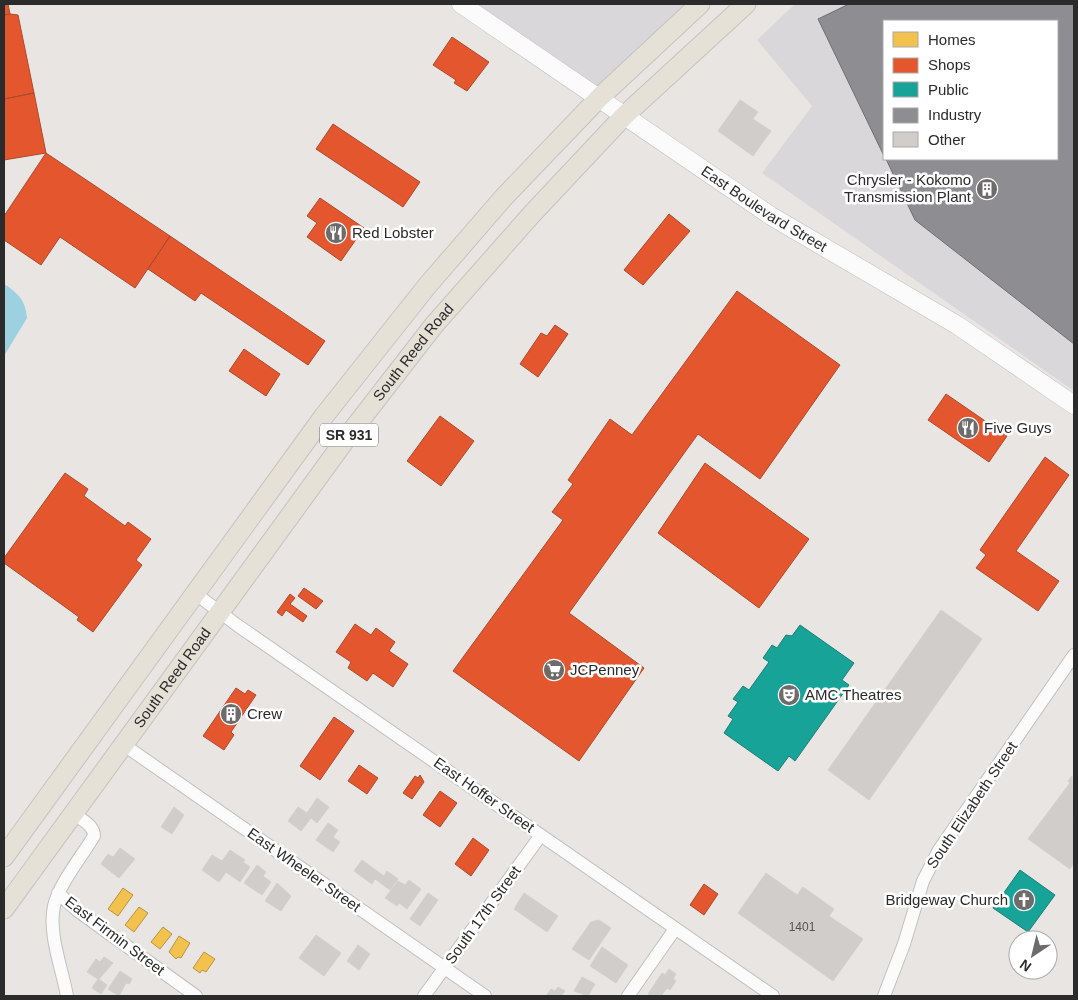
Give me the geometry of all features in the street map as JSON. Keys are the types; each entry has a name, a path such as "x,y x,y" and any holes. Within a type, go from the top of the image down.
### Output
{"main road":[{"name":"East Boulevard Street","path":"461,4 771,216 957,325 1074,405"},
{"name":"South Reed Road","path":"4,857 324,416 427,286 504,197 599,98 700,4"},
{"name":"South Reed Road","path":"4,909 351,432 434,325 531,215 624,116 746,4"}],"street":[{"name":"East Hoffer Street","path":"196,594 220,613 773,996"},
{"name":"South Elizabeth Street","path":"884,996 904,944 923,880 939,850 1074,655"},
{"name":"East Wheeler Street","path":"124,745 485,996"},
{"path":"68,996 52,922 58,894 94,836 94,831 89,825 74,814"},
{"name":"South 17th Street","path":"424,996 541,835"},
{"name":"East Firmin Street","path":"58,894 78,911 196,996"},
{"path":"628,996 676,929"}],"shaded area":[{"path":"460,4 704,4 599,98"},
{"path":"795,4 1074,4 1074,391 762,173 812,106 757,40"}],"water":[{"path":"4,284 20,298 25,306 27,318 4,356"}],"building: Homes":[{"path":"123,888 133,895 118,916 108,909"},
{"path":"139,907 148,913 134,932 125,925"},
{"path":"163,927 172,934 160,949 151,942"},
{"path":"179,936 190,943 181,958 178,957 176,959 169,952"},
{"path":"204,952 215,959 206,972 202,970 200,973 193,968"}],"building: Shops":[{"path":"4,4 8,4 10,14 4,15"},
{"path":"4,15 18,15 34,93 4,99"},
{"path":"452,37 489,62 467,91 454,83 456,80 433,65"},
{"path":"34,93 46,153 4,160 4,99"},
{"path":"333,124 420,182 403,207 316,149"},
{"path":"46,153 170,236 135,288 60,237 41,265 4,240 4,216"},
{"name":"Red Lobster","path":"320,198 364,228 341,261 307,237 317,223 307,216"},
{"path":"669,214 690,231 643,285 624,270"},
{"path":"170,236 325,341 308,365 201,293 195,301 148,269"},
{"path":"737,291 840,365 760,479 698,434 569,613 644,668 579,761 453,671 563,520 552,512 573,484 568,480 610,419 632,435"},
{"path":"555,325 568,334 538,377 520,364 541,333 547,336"},
{"path":"244,349 280,374 266,396 229,371"},
{"name":"Five Guys","path":"946,394 1007,436 989,462 928,420"},
{"path":"440,416 474,441 441,486 407,461"},
{"path":"1045,457 1069,475 1016,551 1059,581 1038,611 976,568 986,555 980,550"},
{"path":"705,463 809,539 759,608 658,533"},
{"path":"65,473 88,489 84,496 125,526 128,522 151,539 136,560 142,565 93,632 77,620 79,617 4,563 4,558"},
{"path":"304,588 323,601 316,609 298,596"},
{"path":"290,594 295,598 290,604 307,616 303,622 286,610 282,616 277,612"},
{"path":"355,624 371,635 376,628 395,642 389,651 408,664 393,687 373,673 367,681 348,668 351,662 336,652"},
{"name":"Crew","path":"236,688 245,694 248,690 256,695 231,732 234,735 224,750 203,736"},
{"path":"334,717 354,731 320,780 300,766"},
{"path":"359,765 378,778 367,794 348,781"},
{"path":"420,775 424,782 412,799 403,793 415,776 418,778"},
{"path":"440,791 457,803 440,827 423,815"},
{"path":"473,838 489,850 471,876 455,864"},
{"path":"704,884 718,894 704,915 690,905"}],"building: Public":[{"name":"AMC Theatres","path":"800,625 854,663 842,680 849,685 795,761 789,756 778,771 724,733 733,719 728,716 738,702 733,699 743,686 749,690 769,662 763,658 772,645 777,648 786,635 792,636"},
{"path":"1020,870 1055,895 1029,930 1025,930 993,908"}],"building: Industry":[{"name":"Chrysler - Kokomo Transmission Plant","path":"849,4 1074,4 1074,344 915,220 886,160 1058,160 1058,20 883,20 883,154 818,19"}],"building: Other":[{"path":"740,100 758,112 753,119 771,131 753,156 718,131"},
{"path":"941,610 982,639 869,800 828,770"},
{"path":"1072,776 1074,862 1070,869 1028,839 1070,783 1068,781"},
{"path":"317,798 329,807 317,823 311,818 301,831 288,821 298,807 307,813"},
{"path":"174,807 184,815 172,834 161,827"},
{"path":"328,823 338,830 333,837 340,842 333,852 316,840"},
{"path":"120,848 135,859 119,878 101,864 108,854 113,857"},
{"path":"230,850 245,860 243,862 250,867 240,882 226,872 219,882 202,870 212,855 222,861"},
{"path":"362,860 384,876 387,871 398,879 390,890 375,879 372,884 354,871"},
{"path":"257,865 266,872 263,876 271,882 262,895 244,883"},
{"path":"766,873 797,895 803,887 834,909 829,916 863,939 833,981 738,913"},
{"path":"409,880 421,889 407,909 399,903 397,906 385,898 398,881 405,885"},
{"path":"277,883 291,896 281,911 265,901"},
{"path":"428,893 438,900 420,926 410,919"},
{"path":"524,893 558,916 547,932 514,909"},
{"path":"599,920 611,928 589,960 572,949 591,922"},
{"path":"316,935 341,953 324,976 299,958"},
{"path":"358,945 370,954 359,970 347,961"},
{"path":"602,947 628,965 616,983 590,966"},
{"path":"104,957 113,963 99,979 107,985 101,994 92,988 98,979 87,972 96,959 100,962"},
{"path":"669,969 676,974 673,979 676,981 670,990 667,988 661,996 648,994 662,973 665,975"},
{"path":"120,971 132,979 129,984 126,983 119,996 108,989"},
{"path":"582,977 595,984 588,996 574,991"},
{"path":"558,987 565,991 561,996 546,996 551,989 555,991"}],"place":[{"name":"Chrysler - Kokomo Transmission Plant","path":"987,189"},
{"name":"Red Lobster","path":"336,233"},
{"name":"Five Guys","path":"968,428"},
{"name":"JCPenney","path":"554,670"},
{"name":"AMC Theatres","path":"789,695"},
{"name":"Crew","path":"231,714"},
{"name":"Bridgeway Church","path":"1024,900"}]}
